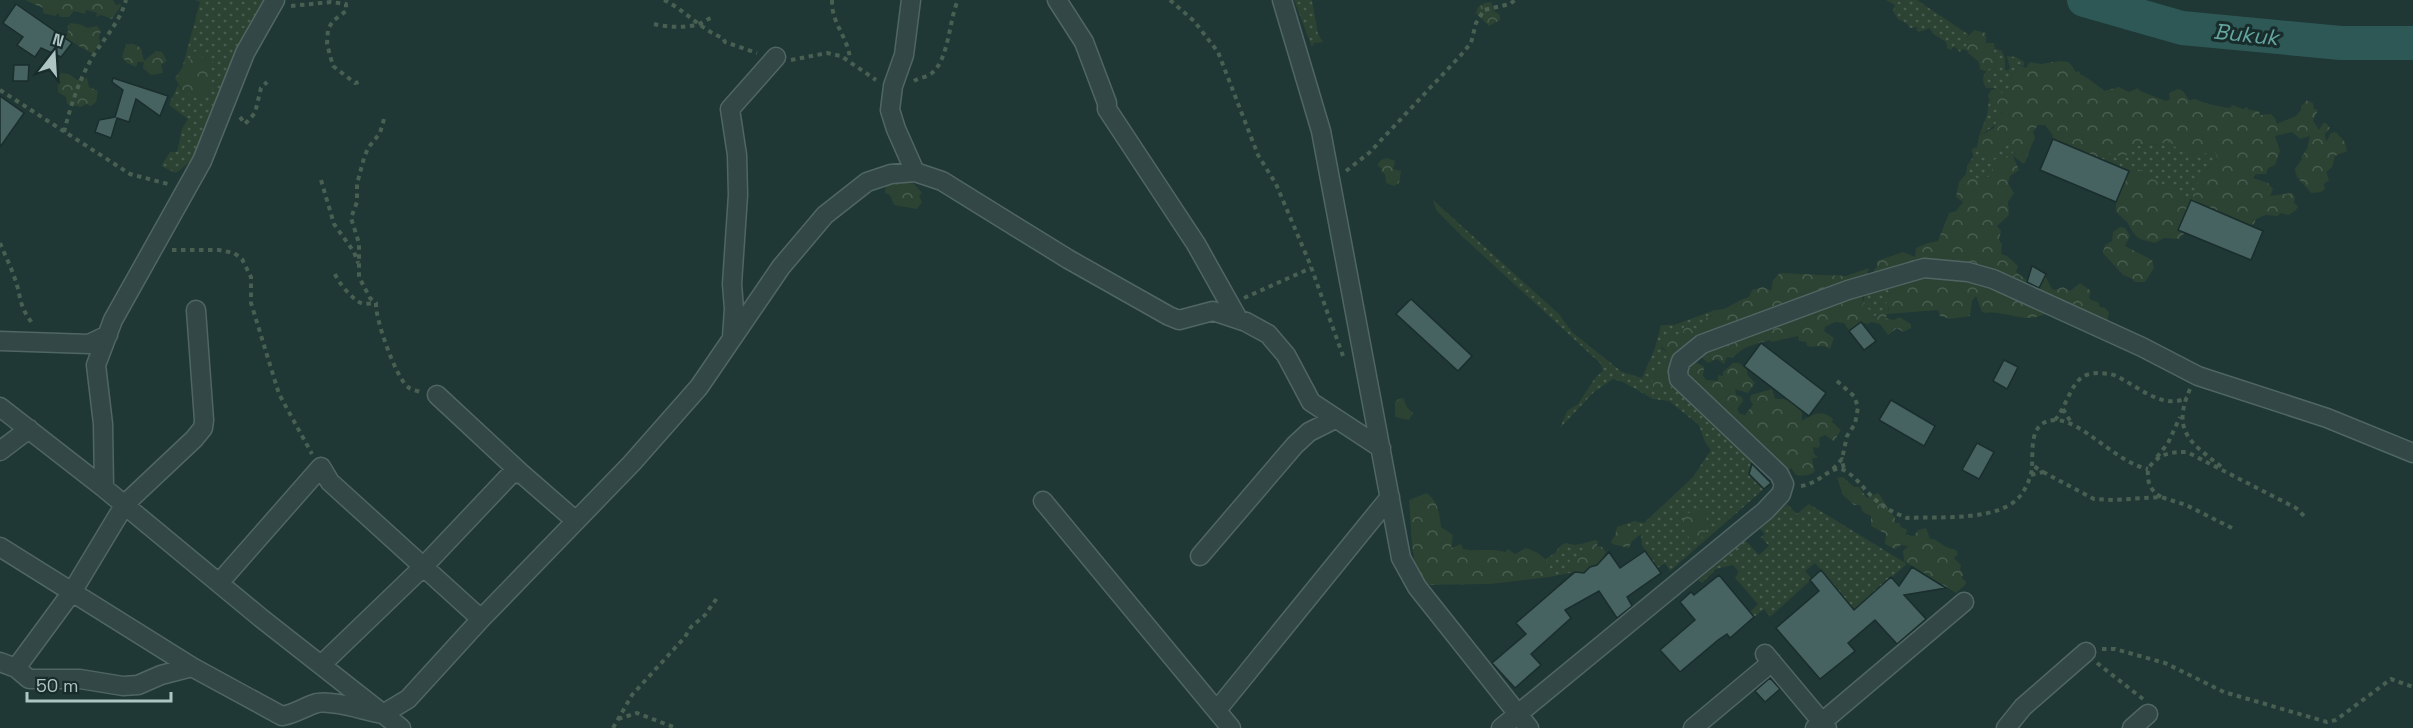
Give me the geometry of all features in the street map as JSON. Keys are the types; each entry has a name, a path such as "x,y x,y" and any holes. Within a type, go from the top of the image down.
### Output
{"street":[{"path":"910,0 904,55 890,110 915,172"},
{"path":"1057,0 1084,42 1107,103 1107,109 1202,253 1234,312 1268,334 1286,354 1311,402 1381,448"},
{"path":"1282,0 1322,131 1401,558 1417,587 1523,721"},
{"path":"104,488 104,424 96,365 113,320 202,161 245,53 272,5"},
{"path":"731,339 738,195 737,155 730,109 777,57"},
{"path":"0,547 192,667 282,716 297,713 316,703 331,703 383,714 408,699 481,619 632,463 699,387 781,267 825,215 867,182 891,174 915,172 942,181 1068,259 1169,316 1179,320 1213,311 1234,312"},
{"path":"1501,728 1523,721 1765,511 1781,494 1784,484 1779,474 1679,379 1678,371 1681,362 1702,344 1848,290 1924,268 1968,273 1993,279 2142,346 2198,376 2328,418 2413,453"},
{"path":"192,667 161,675 138,685 123,686 80,679 37,681 23,676 8,665 72,592 125,504 203,428 203,396 196,310"},
{"path":"0,341 89,344 108,335"},
{"path":"437,395 514,470 576,521"},
{"path":"0,407 125,504 219,583 401,728"},
{"path":"1200,556 1295,445 1309,432 1335,419"},
{"path":"0,451 29,429"},
{"path":"219,583 321,467 330,482 481,619"},
{"path":"321,665 423,567 514,470"},
{"path":"1217,710 1390,497"},
{"path":"1042,501 1232,728"},
{"path":"1694,728 1768,658 1821,726 1964,603"},
{"path":"2006,728 2023,707 2085,653"},
{"path":"2132,728 2148,714"}],"path":[{"path":"64,132 70,107 85,71 119,20 126,0"},
{"path":"832,0 833,18 846,39 850,60"},
{"path":"893,91 930,75 937,68 958,0"},
{"path":"1170,0 1194,21 1218,52 1258,155 1276,184 1311,268 1343,356"},
{"path":"1331,183 1369,153 1461,55 1471,43 1476,23 1484,10 1510,4 1515,0"},
{"path":"272,5 331,2 346,4 346,11 335,18 328,30 327,44 330,62 355,83 363,81"},
{"path":"654,24 695,26 701,21 714,17"},
{"path":"241,112 240,118 245,124 255,113 261,88 267,82"},
{"path":"0,90 130,174 159,183 188,185"},
{"path":"384,119 380,134 368,148 357,184 357,202 351,218 359,243 362,286 376,303 378,323 407,387 418,392 437,395"},
{"path":"321,180 334,224 354,252 359,267"},
{"path":"0,243 16,282 23,310 35,327 54,344"},
{"path":"152,250 219,250 234,253 242,259 251,277 251,303 279,394 308,449 321,467"},
{"path":"1234,312 1311,268"},
{"path":"335,274 338,281 358,302 363,305 376,303"},
{"path":"1833,470 1844,470 1858,480 1878,502 1907,518 1982,514 2002,510 2013,504 2023,492 2030,476 2033,437 2038,427 2055,420 2063,409 2071,388 2081,377 2104,373 2124,379 2166,401 2177,402 2187,398"},
{"path":"2198,376 2168,443 2148,469 2149,484 2152,491 2161,497 2203,513 2232,528"},
{"path":"1838,381 1854,396 1858,407 1855,424 1847,436 1842,459 1844,470"},
{"path":"2063,409 2075,426 2125,461 2148,469"},
{"path":"2183,412 2183,430 2191,443 2233,476"},
{"path":"2055,420 2075,426"},
{"path":"2154,460 2169,453 2187,452 2296,508 2305,516"},
{"path":"1781,494 1791,488 1810,485 1833,470 1842,459"},
{"path":"2032,465 2094,499 2161,497"},
{"path":"2030,476 2043,472"},
{"path":"613,728 632,695 685,637 691,627 705,615 717,598"},
{"path":"2148,714 2147,705 2136,691 2085,653 2094,649 2115,649 2165,663 2224,692 2327,722 2336,720 2391,679 2413,687"},
{"path":"618,719 637,713 676,728"}],"green space":[{"path":"25,0 113,0 116,5 121,6 112,19 101,15 96,17 97,13 86,10 85,14 74,11 69,17 60,17 58,13 55,16 43,13 43,8"},
{"path":"195,0 266,0 233,72 227,74 201,153 176,173 161,166 170,152 177,152 182,129 188,119 169,105 178,85 184,93 211,89 209,71 203,59 192,59 182,69 200,2"},
{"path":"1294,0 1312,0 1318,34 1323,42 1314,43 1312,47"},
{"path":"1886,0 1917,0 1969,35 1967,37 1968,51 1963,49 1960,52 1954,46 1951,50 1947,48 1946,42 1933,34 1930,28 1919,32 1916,30 1918,27 1910,28 1898,19 1893,11 1895,5"},
{"path":"1491,2 1494,11 1500,15 1500,20 1489,26 1476,13 1478,7"},
{"path":"71,23 87,28 97,26 101,31 100,42 93,54 65,38 68,32 67,26"},
{"path":"1974,30 1986,33 1986,43 1994,43 1995,49 1992,54 1999,60 2000,65 1996,70 1980,69 1979,62 1968,53 1965,40"},
{"path":"126,44 134,44 141,48 144,61 156,51 162,52 167,61 161,65 163,73 151,75 143,68 144,62 138,62 136,67 127,63 122,57"},
{"path":"1995,49 2003,52 2007,71 2010,68 2007,56 2016,57 2024,62 2024,66 2019,65 2011,74 2012,85 2003,94 1994,88 1986,88 1983,80 1995,58 1992,54"},
{"path":"198,51 203,58 211,58 214,66 209,71 213,85 212,91 201,96 184,93 175,78 191,59 192,52"},
{"path":"2030,62 2041,64 2069,62 2076,72 2079,71 2104,91 2119,87 2129,92 2138,88 2140,91 2166,101 2170,99 2169,93 2178,89 2183,91 2189,100 2196,99 2230,108 2232,105 2243,109 2247,107 2249,110 2259,111 2260,115 2271,114 2277,124 2296,116 2307,100 2313,103 2314,109 2318,110 2313,121 2319,130 2323,123 2330,128 2325,134 2326,142 2331,133 2336,132 2345,142 2347,151 2335,156 2332,167 2326,172 2329,180 2324,184 2325,189 2311,193 2297,177 2295,169 2307,149 2310,136 2300,139 2292,132 2275,136 2280,151 2275,165 2268,168 2266,174 2256,174 2253,178 2268,183 2273,189 2270,196 2292,193 2295,197 2294,203 2298,206 2289,215 2280,213 2278,216 2266,215 2256,219 2254,224 2248,226 2206,206 2203,201 2194,198 2192,194 2197,188 2200,172 2205,171 2217,158 2215,148 2203,154 2190,155 2179,150 2169,141 2161,144 2135,146 2128,155 2116,156 2112,152 2107,155 2099,153 2097,160 2067,154 2067,144 2053,139 2045,125 2038,125 2033,132 2035,138 2024,164 2013,156 2019,170 2010,176 2008,183 2014,193 2008,202 2009,215 1997,226 2001,231 1999,240 2002,244 2001,254 2007,256 2018,266 2016,272 2028,281 2026,286 2038,290 2045,276 2052,289 2055,290 2063,287 2070,291 2080,283 2091,291 2089,298 2098,302 2100,307 2105,308 2109,313 2107,323 2058,312 2032,318 1986,313 1982,312 1976,296 1972,301 1970,316 1950,319 1940,316 1938,310 1887,314 1886,318 1894,320 1899,317 1911,324 1911,328 1903,332 1897,328 1888,335 1880,324 1861,322 1849,331 1844,323 1835,322 1825,327 1824,331 1834,338 1830,349 1824,346 1807,346 1806,342 1799,341 1798,336 1750,346 1733,358 1727,357 1724,364 1717,359 1708,363 1698,358 1696,362 1704,367 1703,376 1706,380 1718,381 1718,375 1723,376 1723,372 1733,363 1739,363 1747,369 1747,374 1755,383 1748,393 1735,389 1736,395 1742,397 1743,401 1737,409 1740,414 1745,415 1753,405 1750,400 1751,395 1772,389 1775,399 1787,400 1802,412 1802,421 1821,413 1833,419 1832,422 1841,430 1834,441 1825,435 1819,438 1818,448 1813,447 1814,454 1818,457 1812,459 1815,471 1813,473 1796,475 1791,468 1782,474 1668,360 1668,353 1660,345 1662,338 1670,334 1682,338 1684,327 1687,325 1693,330 1705,325 1706,318 1713,315 1715,310 1724,309 1749,297 1752,290 1763,287 1771,291 1773,280 1780,273 1846,276 1869,268 1862,292 1863,307 1869,309 1873,316 1878,316 1884,311 1887,313 1889,308 1886,304 1890,292 1873,272 1877,261 1903,252 1915,257 1916,248 1938,241 1949,213 1956,211 1963,202 1956,197 1959,182 1966,174 1982,180 1990,177 1995,159 2012,155 2014,150 2011,145 1993,150 1991,155 1981,155 1977,147 1979,136 1994,128 1996,122 1993,119 2002,113 1989,99 1991,90 1998,89 2003,94 2012,85 2011,74 2019,65 2026,68"},
{"path":"61,73 69,74 77,80 87,78 89,87 98,91 96,102 91,106 86,104 81,107 67,104 66,97 58,92 58,77"},
{"path":"1989,100 2001,109 2000,118 1979,136 1987,115"},
{"path":"2169,141 2215,147 2217,158 2205,171 2194,198 2203,201 2206,206 2191,200 2188,207 2184,198 2169,188 2140,174 2127,175 2128,170 2098,157 2099,153 2130,151 2135,146 2161,144"},
{"path":"2011,144 2014,150 2005,164 1982,181 1966,174 1967,166 1973,157 1972,149 1977,147 1980,151"},
{"path":"1387,158 1395,161 1393,169 1401,171 1399,183 1394,186 1386,183 1385,174 1377,165 1381,160"},
{"path":"2142,170 2146,172 2147,177 2180,195 2191,210 2189,228 2179,239 2164,238 2155,243 2140,239 2116,212 2116,202 2127,175"},
{"path":"913,178 913,183 922,193 919,196 922,202 917,209 894,205 890,195 885,193 886,181"},
{"path":"1433,200 1559,314 1572,332 1622,372 1642,378 1655,348 1661,325 1674,325 1715,310 1702,327 1693,330 1687,325 1684,327 1682,338 1662,338 1661,348 1668,353 1672,363 1755,460 1750,464 1752,467 1749,473 1764,489 1670,571 1665,563 1656,569 1642,545 1641,534 1630,543 1624,527 1617,527 1634,521 1644,523 1693,477 1711,450 1705,442 1699,425 1669,401 1653,399 1613,379 1594,392 1560,428 1567,411 1578,404 1595,378 1603,371 1600,363 1464,238 1436,210"},
{"path":"2120,227 2125,228 2130,236 2125,246 2152,260 2154,268 2145,282 2134,282 2133,279 2123,275 2103,253 2105,245 2112,241 2113,232"},
{"path":"1867,274 1875,276 1890,292 1887,314 1873,316 1863,307 1864,296 1848,285"},
{"path":"1666,363 1669,365 1674,382 1670,389 1658,393 1654,391 1651,374 1657,371 1657,366"},
{"path":"1401,398 1413,413 1409,420 1395,417 1395,401"},
{"path":"1843,477 1854,487 1859,487 1867,498 1878,493 1895,517 1895,523 1907,529 1906,535 1914,536 1918,530 1926,528 1930,539 1956,550 1958,554 1954,558 1961,565 1962,579 1966,584 1956,593 1904,561 1903,551 1908,546 1901,545 1895,549 1885,544 1886,534 1871,526 1871,516 1863,512 1860,505 1854,505 1843,495 1837,478"},
{"path":"1427,493 1436,505 1441,527 1453,535 1451,548 1461,544 1463,549 1467,550 1505,552 1508,549 1515,554 1526,548 1544,558 1550,566 1550,577 1490,584 1424,585 1413,555 1409,500"},
{"path":"1787,504 1797,514 1809,504 1907,564 1854,610 1815,563 1805,571 1812,579 1770,617 1764,609 1754,617 1750,612 1758,604 1735,578 1739,572 1733,565 1716,569 1702,583 1698,580 1745,540 1759,555 1769,546 1761,537 1765,534 1759,528"},
{"path":"1699,508 1704,511 1709,525 1700,540 1691,541 1684,529 1686,525 1683,523 1684,515"},
{"path":"1627,526 1635,533 1629,548 1612,544 1611,541 1617,527"},
{"path":"1598,541 1597,546 1602,547 1606,552 1604,562 1581,573 1574,572 1569,566 1570,560 1579,556 1584,557 1585,543"},
{"path":"1566,543 1575,545 1585,543 1586,553 1583,557 1570,560 1569,566 1574,572 1550,577 1550,566 1544,560"}],"building":[{"path":"16,4 72,43 61,57 41,48 35,57 17,45 23,37 3,23"},
{"path":"14,65 29,65 28,81 13,81"},
{"path":"113,78 168,96 160,116 136,99 129,122 117,118 111,138 95,132 99,120 115,117 123,90 112,82"},
{"path":"0,96 24,113 0,147"},
{"path":"2053,139 2129,171 2116,202 2040,170"},
{"path":"2191,200 2263,231 2251,260 2178,230"},
{"path":"2032,266 2046,274 2039,288 2027,282"},
{"path":"1411,299 1472,356 1458,371 1396,314"},
{"path":"1861,322 1876,341 1864,350 1849,331"},
{"path":"1761,343 1826,393 1809,416 1744,366"},
{"path":"2004,360 2018,367 2007,389 1993,381"},
{"path":"1891,400 1935,426 1924,446 1879,420"},
{"path":"1977,443 1994,452 1979,479 1962,470"},
{"path":"1752,464 1771,483 1764,489 1749,474"},
{"path":"1645,551 1661,573 1627,597 1632,606 1617,618 1599,591 1565,610 1571,618 1531,654 1541,665 1515,688 1492,663 1526,634 1516,623 1575,572 1584,573 1590,567 1597,565 1609,552 1620,568"},
{"path":"1912,567 1946,588 1904,595 1926,619 1897,644 1875,620 1848,643 1855,651 1820,679 1776,628 1819,591 1810,580 1821,570 1854,610 1891,577 1899,586"},
{"path":"1719,575 1754,617 1730,638 1727,634 1718,640 1680,672 1660,650 1695,620 1680,602 1691,592 1694,595"},
{"path":"1770,678 1780,689 1765,702 1755,691"}],"waterway":[{"name":"Bukuk","path":"2084,0 2182,28 2341,43 2413,43"}]}
